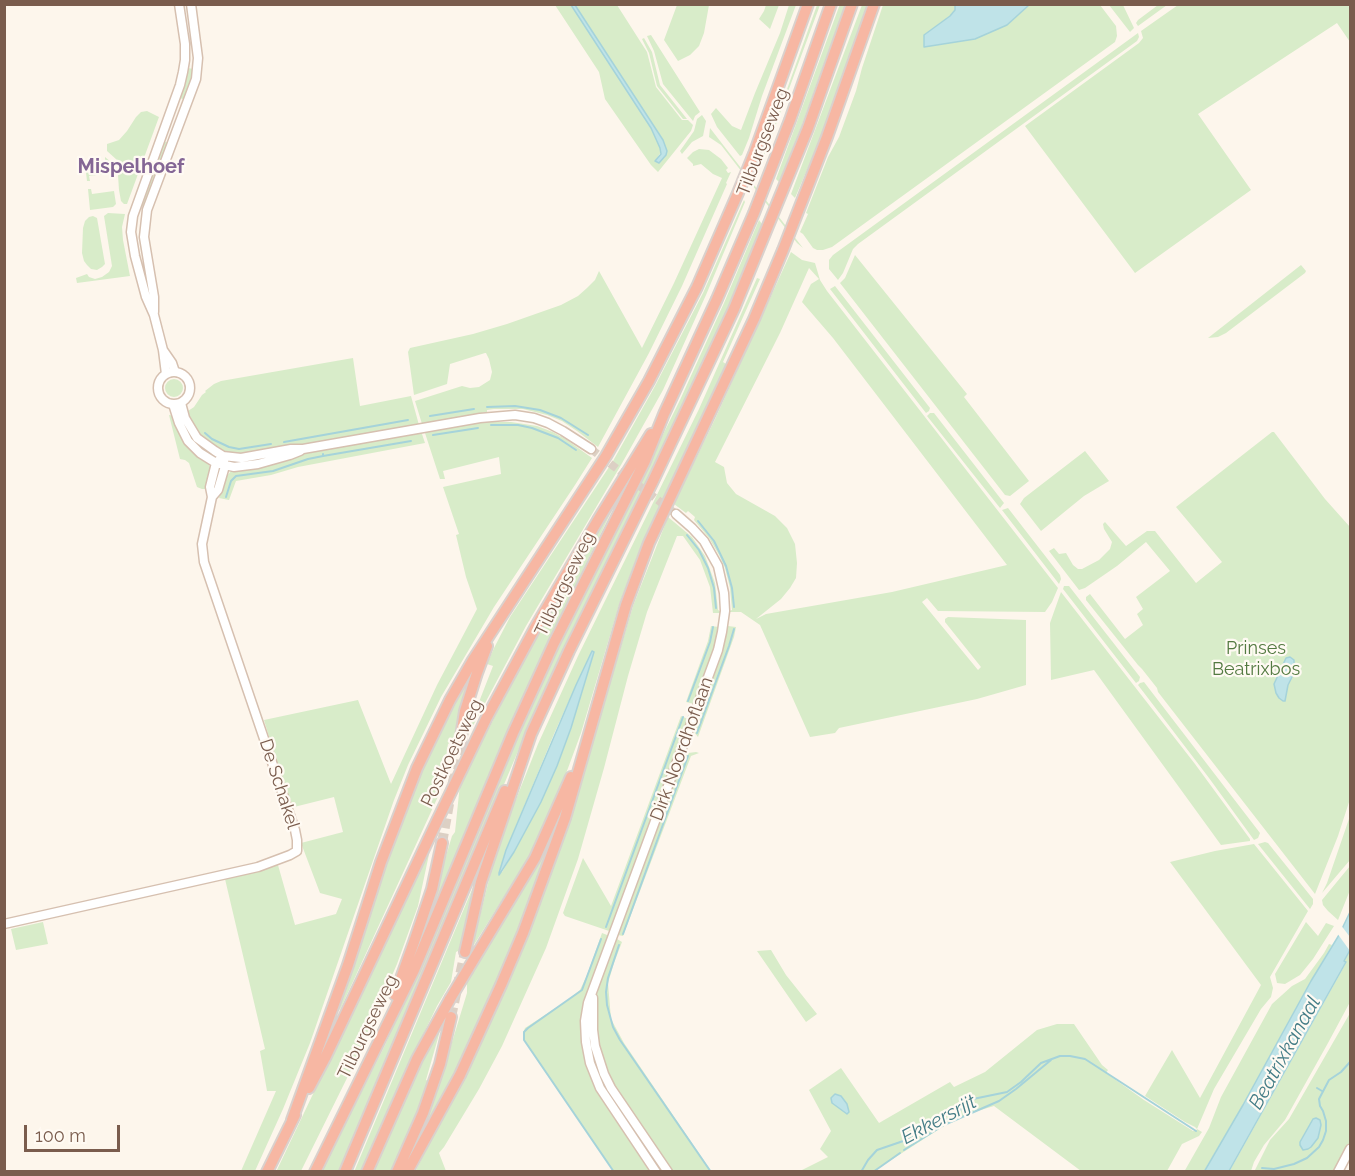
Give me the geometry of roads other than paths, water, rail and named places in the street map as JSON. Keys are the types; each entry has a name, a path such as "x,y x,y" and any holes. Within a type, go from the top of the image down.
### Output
{"highway":[{"name":"Tilburgseweg","path":"496,627 606,456 649,381 697,286 754,154 808,4"},
{"name":"Tilburgseweg","path":"315,1172 414,970 531,693 645,461 754,213 831,4"},
{"name":"Tilburgseweg","path":"465,952 482,882 531,734 734,309 808,128 852,4"},
{"path":"407,1172 460,1075 501,986 565,818 626,604 649,543 720,394 783,250 827,137 874,4"},
{"name":"Postkoetsweg","path":"267,1172 325,1058 486,719 535,628 636,456 664,414"},
{"path":"460,743 465,711 477,673 496,627"},
{"name":"Postkoetsweg","path":"292,1119 348,965 402,803 450,700 473,660 496,627"},
{"path":"345,1172 531,734"},
{"path":"367,1172 417,1059 450,999 535,858 586,741"},
{"path":"374,1052 432,889 442,843"},
{"path":"397,1172 423,1113 440,1064 451,1017"}],"street":[{"path":"170,373 154,315 140,276 131,232 134,216 182,79 185,44 179,4"},
{"path":"154,315 154,297 144,237 147,210 196,79 198,58 191,4"},
{"path":"170,373 183,374 190,385 188,398 177,404 165,402 158,390 160,380 170,373"},
{"path":"177,404 197,438 223,456 241,458 480,418 515,415 548,423 591,449"},
{"path":"177,404 179,423 188,441 200,453 220,464 243,466 270,462 303,449"},
{"path":"220,464 223,456"},
{"name":"De Schakel","path":"4,924 258,867 297,851 294,830 204,562 202,544 212,497 218,490 220,464"},
{"name":"Dirk Noordhoflaan","path":"656,1172 600,1088 590,1063 585,1021 588,1003 718,650 724,620 724,593 718,566 704,541 676,514"},
{"name":"Dirk Noordhoflaan","path":"593,991 595,1046 604,1074 668,1172"},
{"path":"1338,1172 1350,1149"}],"water":[{"path":"955,4 1029,5 1007,25 975,39 924,47 924,35 950,16 955,10"},
{"path":"571,5 575,5 663,140 667,151 659,163 655,161 661,154 660,148 651,128"},
{"path":"592,651 594,652 571,728 557,766 541,802 499,875 506,850"},
{"path":"1290,657 1294,660 1294,673 1288,685 1285,701 1283,701 1276,693 1274,684 1286,658"},
{"name":"Beatrixkanaal","path":"1350,912 1350,950 1344,961 1346,962 1229,1171 1204,1172 1339,935"},
{"path":"835,1094 841,1096 847,1104 849,1112 847,1114 832,1103 831,1098"},
{"path":"1313,1119 1320,1120 1321,1125 1318,1138 1311,1147 1303,1150 1300,1142"}],"waterway":[{"path":"487,407 515,406 540,410 561,418 588,435"},
{"path":"430,416 474,409"},
{"path":"284,442 408,420"},
{"path":"491,425 518,425 532,428 558,438 576,450"},
{"path":"433,435 478,428"},
{"path":"205,433 212,439 239,449 271,444"},
{"path":"323,454 323,456 411,441"},
{"path":"226,497 231,481 236,476 273,471 323,456"},
{"path":"698,521 714,541 726,566 734,607"},
{"path":"687,535 699,550 708,568 714,588 716,608"},
{"path":"688,701 710,642 713,627"},
{"path":"697,733 734,629"},
{"path":"606,927 683,717"},
{"path":"623,934 688,756"},
{"path":"601,939 582,990 528,1028 524,1032 524,1040 614,1172"},
{"path":"619,945 608,978 606,992 613,1027 711,1172"},
{"name":"Ekkersrijt","path":"861,1172 877,1150 912,1138 931,1122 953,1118 973,1099 1007,1092 1041,1063 1060,1056 1085,1059 1196,1131"},
{"name":"Ekkersrijt","path":"904,1150 944,1125 999,1101 1051,1060"},
{"name":"Ekkersrijt","path":"1262,1168 1274,1169 1294,1164 1307,1158 1319,1147 1326,1131 1326,1121 1319,1099 1329,1080 1350,1062"},
{"name":"Ekkersrijt","path":"1317,1088 1322,1091"},
{"name":"Ekkersrijt","path":"873,1172 900,1153"}],"tunnel":[{"path":"591,449 676,514"},
{"path":"442,843 460,743"},
{"path":"451,1017 465,952"}],"district":[{"name":"Mispelhoef","path":"131,167"}],"park label":[{"name":"Prinses Beatrixbos","path":"1256,659"}]}
